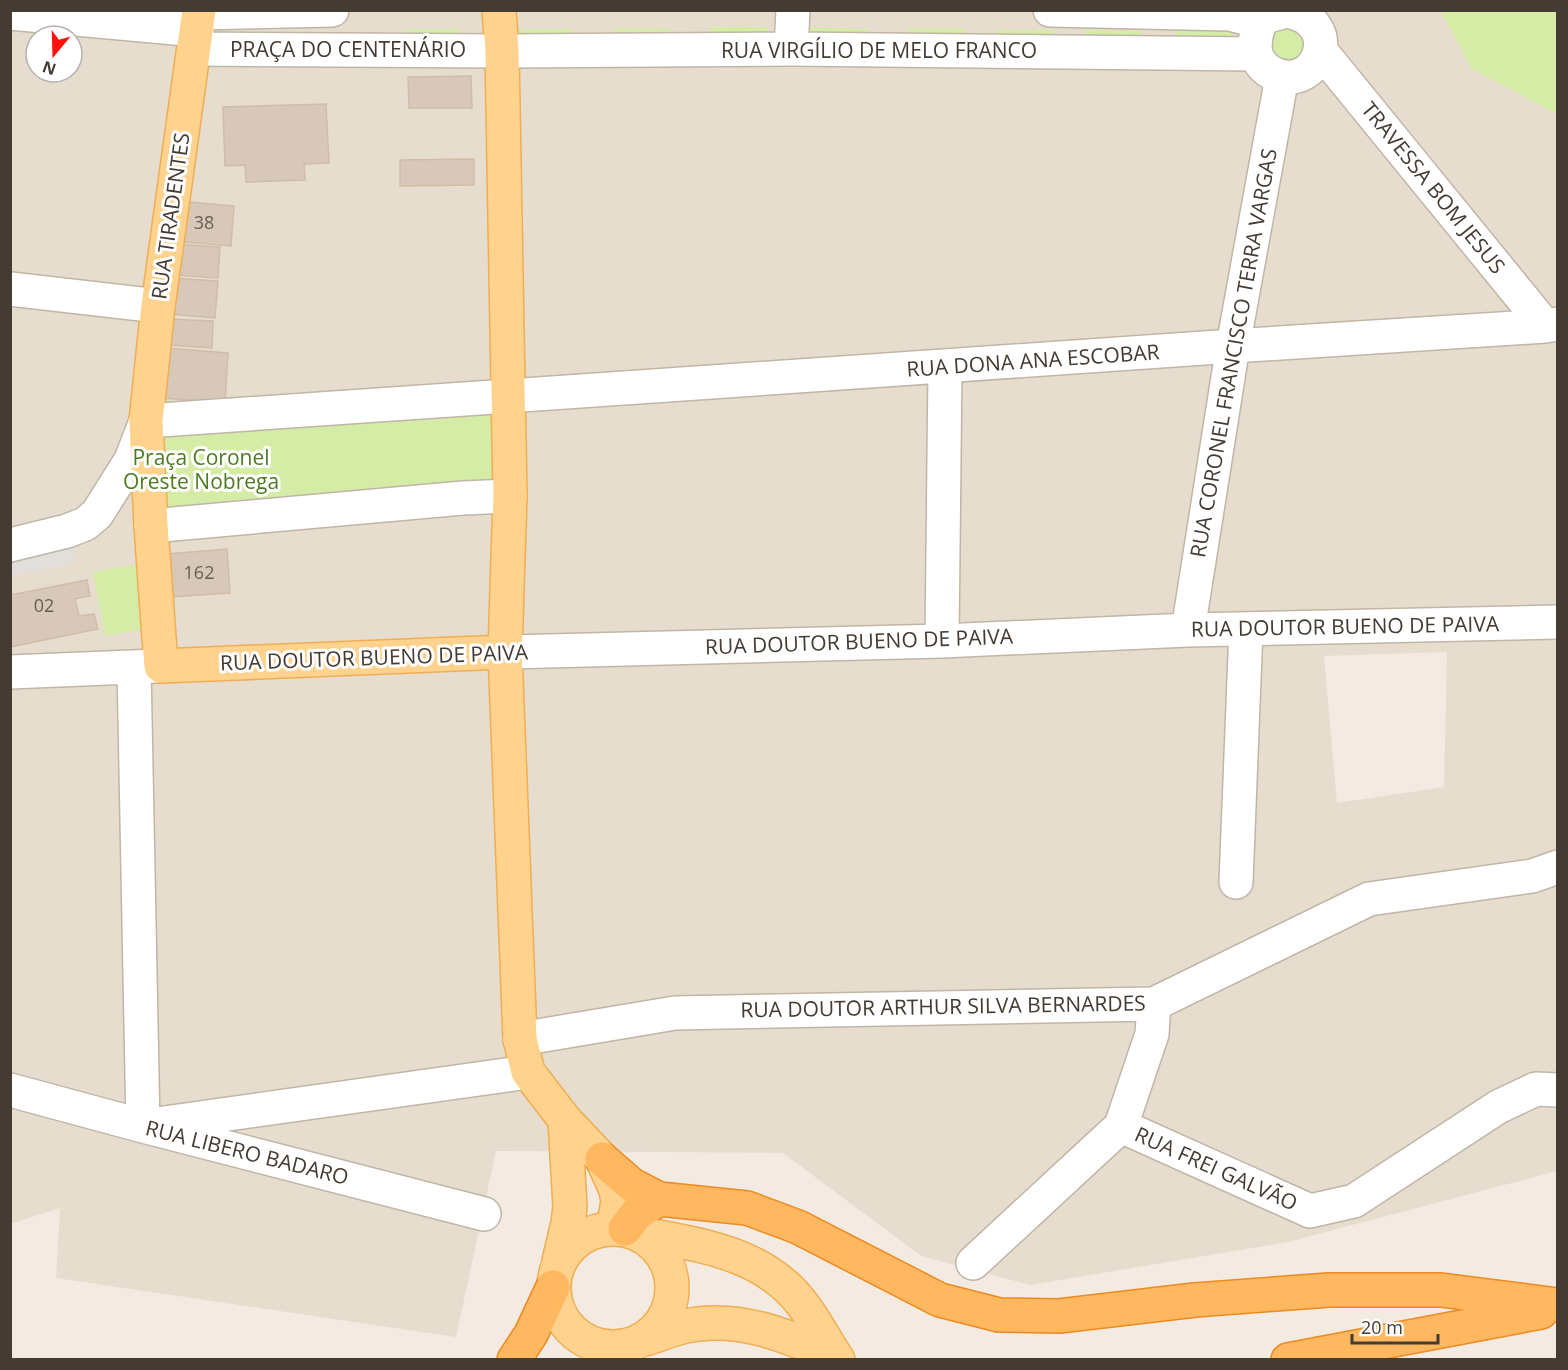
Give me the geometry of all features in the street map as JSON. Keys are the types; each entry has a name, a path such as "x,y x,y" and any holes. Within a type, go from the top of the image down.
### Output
{"highway":[{"path":"602,1159 632,1185 659,1199 747,1208 798,1227 940,1300 999,1314 1059,1316 1195,1300 1329,1290 1441,1290 1557,1307"},
{"path":"625,1230 637,1213 659,1199"},
{"path":"514,1359 531,1334 555,1277"},
{"path":"1288,1359 1557,1307"}],"main road":[{"path":"498,10 502,51 509,396 510,496 505,652 520,1039 528,1071 565,1120 602,1159 616,1190 625,1230"},
{"name":"RUA TIRADENTES","path":"148,666 151,526 146,422 158,306 197,26"},
{"name":"RUA DOUTOR BUENO DE PAIVA","path":"148,666 505,652"},
{"path":"565,1120 570,1207 555,1277 555,1302 570,1329 596,1345 611,1347 626,1346 685,1326 717,1323 754,1327 785,1335 837,1358"},
{"path":"555,1277 566,1251 579,1239 595,1231 625,1230 720,1250 752,1262 785,1284 803,1304 837,1358"},
{"path":"625,1230 654,1244 666,1259 672,1276 673,1296 667,1314 656,1330 641,1341"}],"street":[{"name":"PRAÇA DO CENTENÁRIO","path":"197,26 332,10"},
{"path":"791,49 793,10"},
{"name":"RUA VIRGÍLIO DE MELO FRANCO","path":"1050,10 1264,16"},
{"path":"1287,11 1299,13 1322,30 1317,60 1302,74 1282,76 1271,73 1261,64 1256,54 1256,40 1264,16 1287,11"},
{"path":"10,14 197,26"},
{"name":"PRAÇA DO CENTENÁRIO","path":"197,26 502,51"},
{"name":"TRAVESSA BOM JESUS","path":"1322,30 1551,325"},
{"name":"RUA VIRGÍLIO DE MELO FRANCO","path":"502,51 791,49 1256,54"},
{"name":"RUA CORONEL FRANCISCO TERRA VARGAS","path":"1188,630 1233,346 1282,76"},
{"path":"10,289 158,306"},
{"name":"RUA DONA ANA ESCOBAR","path":"146,422 1551,325"},
{"path":"942,641 945,367"},
{"path":"10,545 67,531 85,524 97,514 131,460 146,422"},
{"path":"151,526 463,498 510,496"},
{"name":"RUA DOUTOR BUENO DE PAIVA","path":"505,652 942,641 1188,630 1557,622"},
{"path":"1236,882 1246,629"},
{"path":"10,672 148,666 142,1126 528,1071"},
{"name":"RUA DOUTOR ARTHUR SILVA BERNARDES","path":"520,1039 675,1012 1154,1004 1369,899 1532,876 1557,867"},
{"name":"RUA FREI GALVÃO","path":"973,1263 1121,1126 1152,1034 1154,1004"},
{"name":"RUA FREI GALVÃO","path":"1121,1126 1310,1211 1354,1201 1498,1107 1536,1089 1557,1090"},
{"name":"RUA LIBERO BADARO","path":"10,1090 484,1214"}],"shaded area":[{"path":"10,11 1441,11 1472,69 1557,114 1557,1171 1288,1242 1030,1285 921,1256 783,1153 496,1151 456,1337 56,1278 60,1208 10,1224","holes":["1447,652 1444,787 1337,803 1324,656"]},
{"path":"79,542 70,564 11,575 11,556"}],"green space":[{"path":"1441,11 1557,11 1557,114 1472,69"},
{"path":"710,27 767,27 767,38 710,38"},
{"path":"1279,27 1295,27 1306,38 1304,56 1288,65 1272,57 1271,40"},
{"path":"810,28 867,29 867,40 810,39"},
{"path":"460,29 460,40 403,41 403,30"},
{"path":"573,29 573,40 516,40 516,30"},
{"path":"614,29 670,29 670,39 613,40"},
{"path":"908,29 965,29 965,40 908,40"},
{"path":"997,30 1054,30 1054,40 997,40"},
{"path":"1085,30 1141,31 1141,42 1085,41"},
{"path":"1176,31 1232,31 1232,42 1175,42"},
{"name":"Praça Coronel Oreste Nobrega","path":"502,408 505,492 156,521 151,426"},
{"path":"138,564 150,628 105,636 93,572"}],"building":[{"path":"471,76 472,108 409,108 408,77"},
{"path":"326,104 329,163 304,164 305,180 246,182 245,165 225,166 223,107"},
{"path":"474,159 474,185 400,186 400,160"},
{"path":"178,201 234,206 231,246 175,241"},
{"path":"175,244 220,247 218,278 173,275"},
{"path":"171,278 218,281 215,318 169,314"},
{"path":"168,319 213,321 212,348 166,345"},
{"path":"166,348 228,353 225,403 162,398"},
{"path":"227,549 230,593 170,597 167,554"},
{"path":"87,580 90,596 75,599 79,616 94,614 98,629 10,647 10,595"}]}
